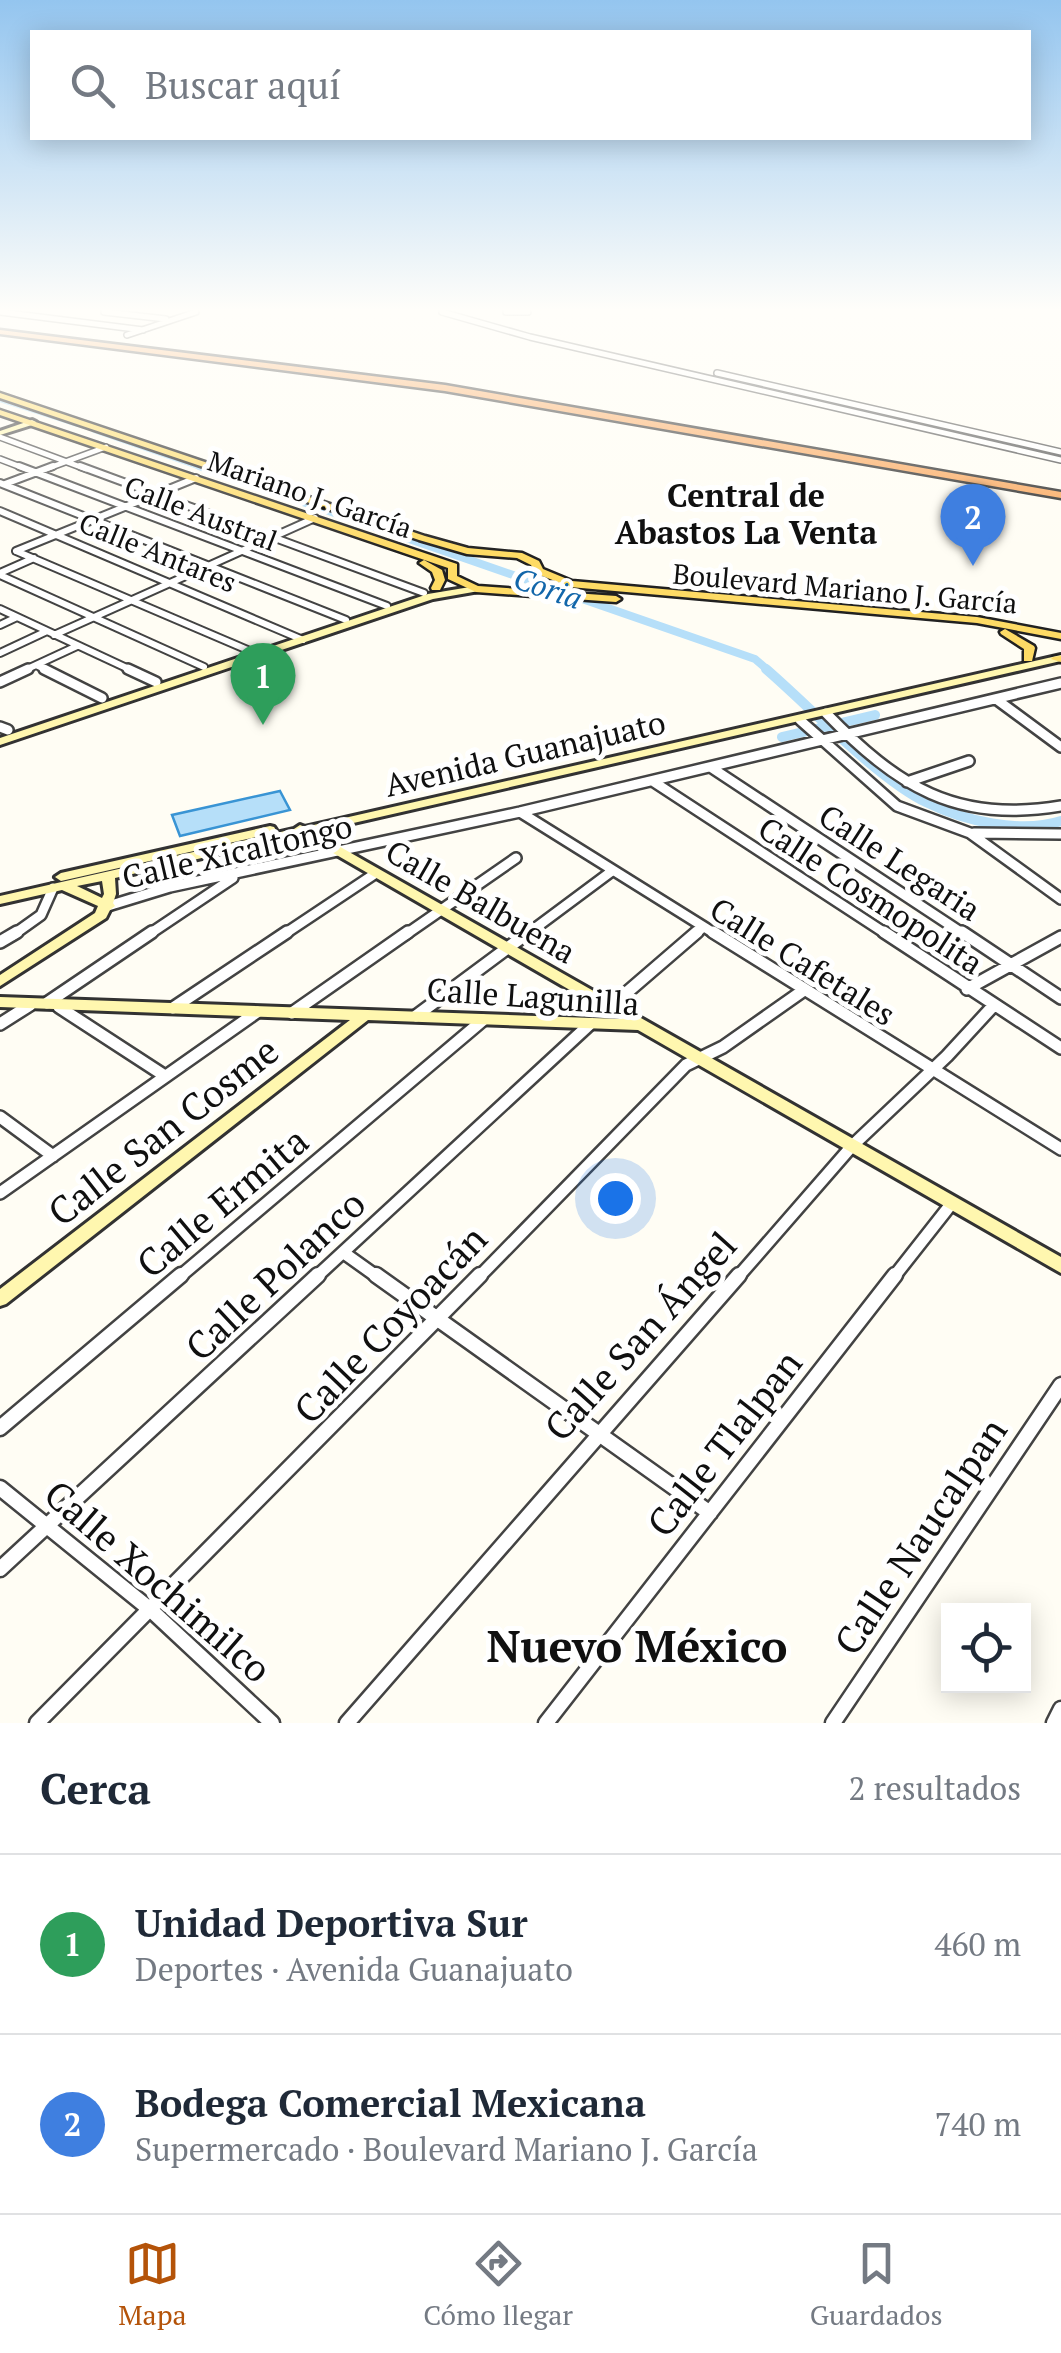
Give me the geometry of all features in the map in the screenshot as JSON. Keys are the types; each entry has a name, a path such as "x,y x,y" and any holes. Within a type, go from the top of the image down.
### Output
{"highway":[{"path":"470,392 1061,496"},
{"path":"516,392 1061,487"},
{"path":"730,443 865,461"}],"main road":[{"name":"Boulevard Mariano J. García","path":"0,395 422,538 476,554 519,555 535,563 538,573 570,584 977,620 1061,634"},
{"name":"Mariano J. García","path":"0,412 454,568 476,589 517,588 598,598"},
{"path":"328,522 341,533 430,566 439,576 430,590"},
{"path":"454,568 476,554"},
{"path":"517,588 538,573"},
{"name":"Boulevard Mariano J. García","path":"598,598 1005,632 1060,654"},
{"path":"1005,632 1026,642 1030,648 1028,659"}],"street":[{"path":"769,392 1061,460"},
{"path":"805,392 1061,452"},
{"path":"0,435 32,422"},
{"path":"0,435 273,537 430,590"},
{"path":"2,484 106,446"},
{"name":"Calle Austral","path":"0,459 387,606"},
{"path":"196,478 16,551 250,651"},
{"path":"2,484 346,620"},
{"name":"Calle Antares","path":"0,511 300,637"},
{"path":"0,652 94,616 315,518"},
{"path":"0,574 34,558"},
{"path":"0,742 430,590 454,568"},
{"path":"0,574 204,667"},
{"path":"3,730 431,596 476,589"},
{"path":"0,609 156,682"},
{"path":"0,625 17,618"},
{"path":"0,681 77,646"},
{"name":"Avenida Guanajuato","path":"825,714 1028,659 1060,654"},
{"name":"Avenida Guanajuato","path":"0,892 804,719 1060,654"},
{"path":"36,665 102,698"},
{"path":"845,733 1060,685"},
{"path":"996,699 1061,747"},
{"path":"825,714 906,782 941,803 1008,816 1061,806"},
{"path":"804,719 821,739 898,806 970,833 1061,899"},
{"name":"Calle Xicaltongo","path":"108,906 170,887 654,782 845,733"},
{"path":"906,782 969,761"},
{"name":"Calle Legaria","path":"712,768 1061,998"},
{"name":"Calle Cosmopolita","path":"654,782 1061,1048"},
{"name":"Calle Cafetales","path":"520,812 1061,1149"},
{"name":"Avenida Guanajuato","path":"0,900 298,828"},
{"name":"Calle Balbuena","path":"298,828 642,1025"},
{"path":"970,833 1061,834"},
{"path":"292,1013 516,858"},
{"path":"416,1016 612,871"},
{"path":"170,1009 376,873"},
{"path":"0,1024 44,1006 240,874"},
{"path":"0,981 90,923 108,906 108,876"},
{"path":"0,942 44,916 58,887 108,906"},
{"path":"610,1006 702,928"},
{"path":"967,989 1061,937"},
{"name":"Calle Coyoacán","path":"37,1723 152,1611 686,1064 723,1047 804,990"},
{"name":"Calle Lagunilla","path":"0,1002 642,1025 1061,1266"},
{"name":"Calle San Ángel","path":"346,1723 852,1146 994,1005"},
{"path":"44,1006 165,1076"},
{"path":"0,1193 257,1012"},
{"name":"Calle San Cosme","path":"0,1298 366,1015"},
{"name":"Calle Ermita","path":"0,1428 483,1020"},
{"name":"Calle Polanco","path":"0,1569 590,1024"},
{"path":"0,1118 52,1156"},
{"name":"Calle Tlalpan","path":"546,1723 952,1204"},
{"path":"344,1253 599,1431 710,1514"},
{"name":"Calle Naucalpan","path":"833,1723 1061,1385"},
{"name":"Calle Xochimilco","path":"0,1488 152,1611 272,1723"},
{"path":"1054,1723 1061,1708"}],"water":[{"path":"280,791 290,810 180,836 172,815"}],"waterway":[{"name":"Coria","path":"0,399 77,424"},
{"name":"Coria","path":"94,430 206,469"},
{"name":"Coria","path":"199,466 755,659 769,671"},
{"name":"Coria","path":"766,669 829,726"},
{"path":"829,726 875,715"},
{"path":"782,737 829,726"},
{"name":"Coria","path":"829,726 907,791 957,815 1010,826 1061,821"}],"place":[{"name":"Bodega Comercial Mexicana","path":"973,566"},
{"name":"Unidad Deportiva Sur","path":"263,725"}],"district":[{"name":"Central de Abastos La Venta","path":"746,514"},
{"name":"Nuevo México","path":"637,1645"}]}
